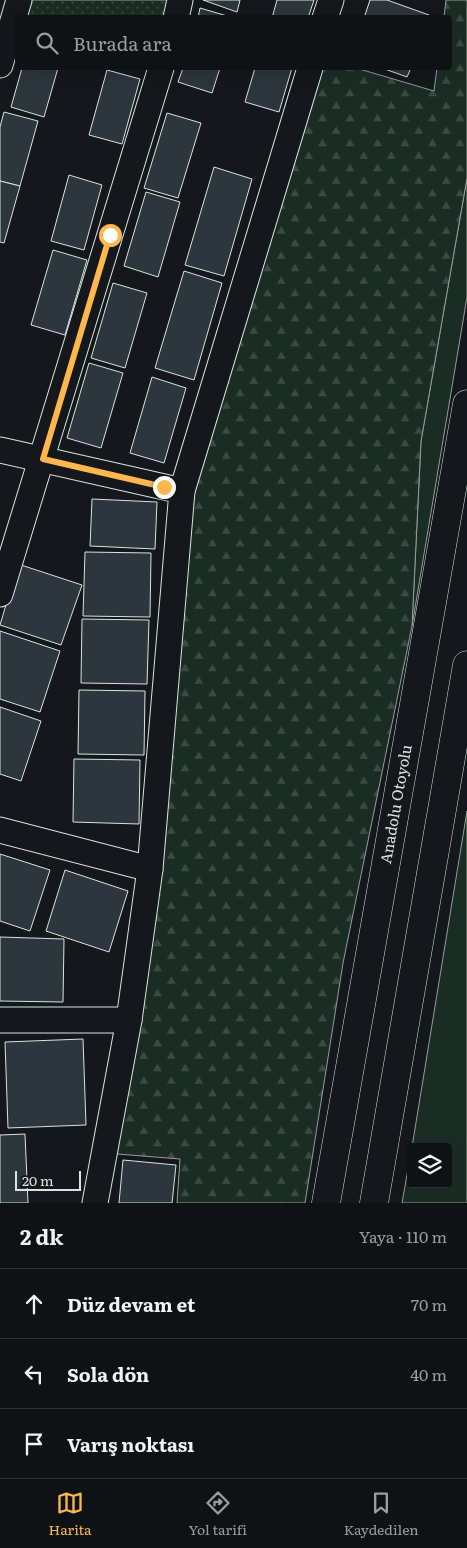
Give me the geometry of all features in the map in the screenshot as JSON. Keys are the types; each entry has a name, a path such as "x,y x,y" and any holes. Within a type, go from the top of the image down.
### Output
{"highway":[{"name":"Anadolu Otoyolu","path":"326,1203 467,404"},
{"path":"374,1203 467,665"}],"street":[{"path":"177,15 180,0"},
{"path":"326,15 330,0"},
{"path":"0,65 15,11"},
{"path":"0,594 43,459 160,70"},
{"path":"95,1203 129,1020 150,868 182,491 309,70"},
{"path":"0,450 182,491"},
{"path":"0,830 150,868"},
{"path":"0,1020 129,1020"}],"green space":[{"path":"19,0 180,0 176,15 15,15"},
{"path":"446,0 467,0 467,178 421,441 412,626 343,963 305,1203 177,1203 180,1159 105,1153 182,491 309,70 363,70 434,91 437,70 452,70 452,15 444,15"},
{"path":"467,178 467,297 412,626 421,441"},
{"path":"467,811 467,1203 402,1203 407,1175 407,1188 452,1188 452,1143 413,1143"}],"building":[{"path":"203,0 240,0 237,12"},
{"path":"277,0 314,0 309,15 273,15"},
{"path":"370,0 387,0 429,15 365,15"},
{"path":"200,8 224,15 199,15"},
{"path":"21,70 57,70 44,117 11,107"},
{"path":"107,70 140,79 122,144 89,135"},
{"path":"182,70 219,70 212,93 178,82"},
{"path":"254,70 291,70 279,112 245,102"},
{"path":"388,70 410,70 407,77"},
{"path":"4,112 38,121 20,186 0,181 0,127"},
{"path":"167,113 201,123 178,198 144,188"},
{"path":"214,167 252,179 224,276 185,265"},
{"path":"69,175 102,185 84,250 51,241"},
{"path":"0,181 20,186 4,243 0,242"},
{"path":"146,192 180,202 158,277 124,266"},
{"path":"53,250 87,260 65,335 31,325"},
{"path":"184,271 222,283 194,380 155,368"},
{"path":"113,283 147,293 125,368 91,358"},
{"path":"89,363 123,373 101,448 67,438"},
{"path":"152,377 186,388 164,463 130,453"},
{"path":"92,499 157,502 155,549 90,546"},
{"path":"85,552 151,553 150,617 83,616"},
{"path":"18,564 82,585 61,645 0,625"},
{"path":"82,619 149,620 147,684 81,683"},
{"path":"0,631 60,651 40,712 0,699"},
{"path":"79,690 145,691 144,755 78,754"},
{"path":"0,707 41,721 21,781 0,774"},
{"path":"74,759 140,760 139,824 73,822"},
{"path":"0,854 50,870 30,931 0,921"},
{"path":"65,870 128,891 109,952 46,931"},
{"path":"0,937 64,939 63,1002 0,1001"},
{"path":"83,1039 86,1125 8,1128 5,1042"},
{"path":"25,1134 28,1203 0,1203 0,1135"},
{"path":"123,1160 176,1165 172,1203 119,1203"}],"route":[{"path":"110,235 43,459 164,487"}]}
